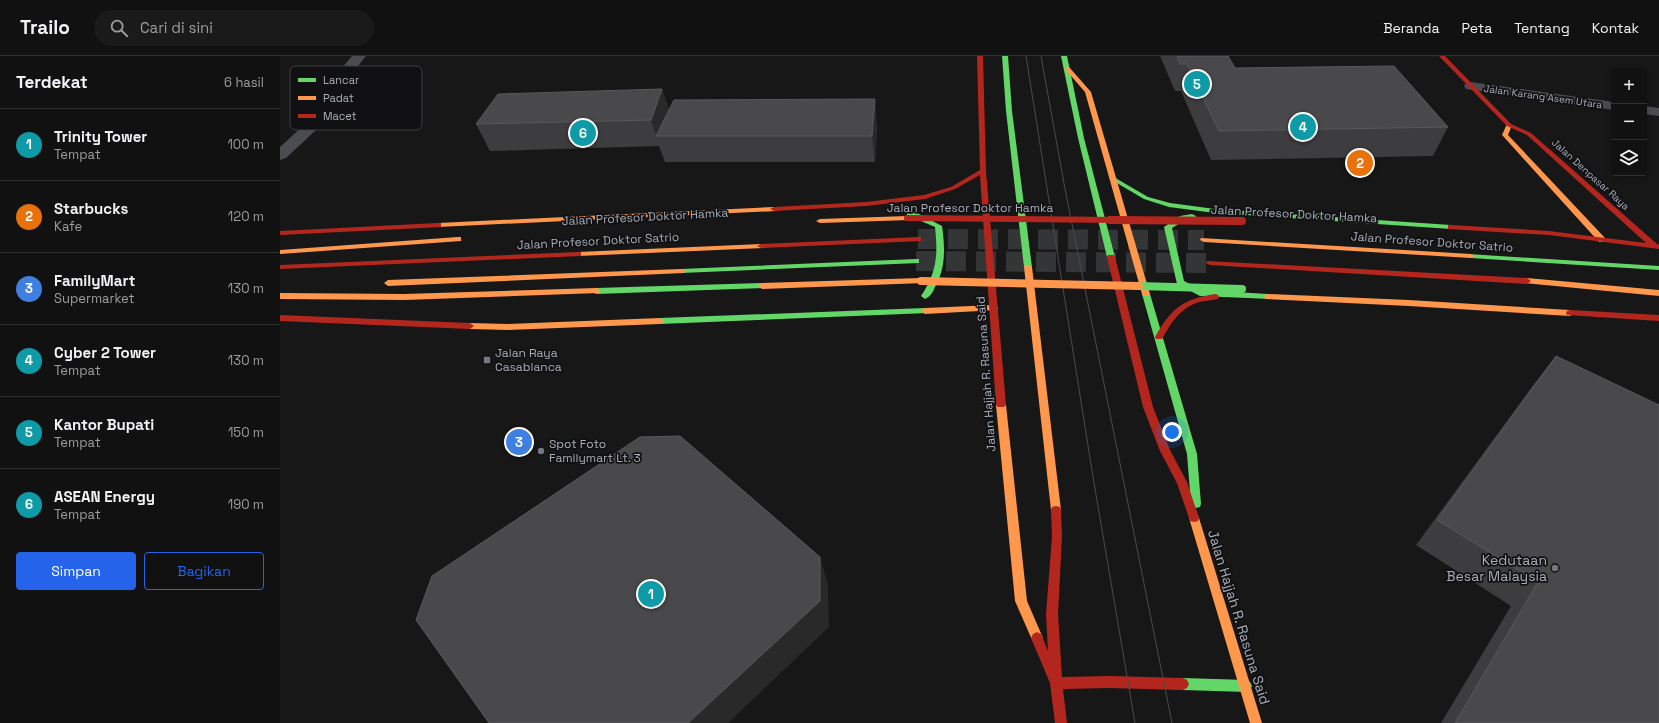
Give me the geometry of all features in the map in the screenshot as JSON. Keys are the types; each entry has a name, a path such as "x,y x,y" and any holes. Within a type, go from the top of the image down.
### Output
{"main road":[{"name":"Jalan Hajjah R. Rasuna Said","path":"980,56 983,171 1004,451 1021,601 1056,683"},
{"name":"Jalan Hajjah R. Rasuna Said","path":"1005,56 1010,119 1056,497 1057,536 1052,614 1056,683 1061,723"},
{"name":"Jalan Hajjah R. Rasuna Said","path":"1064,56 1081,138 1148,407 1165,451 1182,482 1195,520 1256,723"},
{"name":"Jalan Denpasar Raya","path":"1442,56 1509,125 1529,134 1656,246"},
{"name":"Jalan Hajjah R. Rasuna Said","path":"1066,67 1088,92 1159,337 1192,454 1196,487 1195,520"},
{"path":"1509,125 1505,135 1602,240"},
{"path":"280,233 866,204 925,197 954,188 983,171"},
{"path":"1112,178 1146,198 1169,204 1214,211 1549,233 1656,246"},
{"path":"866,204 903,210 930,221 938,226 941,235 938,275 931,292 919,301 893,311"},
{"path":"1214,211 1183,218 1168,227 1180,282 1200,292 1230,295 1659,318"},
{"name":"Jalan Profesor Doktor Hamka","path":"810,222 907,218 1242,221 1526,241"},
{"path":"280,252 466,239"},
{"name":"Jalan Profesor Doktor Satrio","path":"280,267 918,239"},
{"name":"Jalan Profesor Doktor Satrio","path":"1204,240 1659,268"},
{"path":"1565,245 1659,256"},
{"path":"377,283 916,260"},
{"path":"1210,263 1595,285 1659,293"},
{"path":"280,295 404,297 921,280 1460,296"},
{"path":"280,295 323,287"},
{"path":"1159,337 1170,316 1183,304 1198,298 1230,295"},
{"path":"280,318 508,328 994,308"},
{"path":"1056,683 1246,686"}],"street":[{"path":"351,66 359,56"},
{"name":"Jalan Karang Asem Utara","path":"1471,86 1611,106"},
{"path":"1647,110 1659,112"},
{"path":"280,155 307,130"}],"building":[{"path":"1177,56 1228,56 1235,68 1394,66 1448,127 1219,131 1187,64 1180,64"},
{"path":"662,89 651,120 476,124 498,94"},
{"path":"875,99 872,136 656,136 674,100"},
{"name":"Kedutaan Besar Malaysia","path":"1556,356 1659,405 1659,723 1455,723 1538,582 1437,520"},
{"path":"680,436 820,557 820,601 688,723 489,723 416,620 432,576 640,437"}],"tunnel":[{"path":"918,239 1204,240"},
{"path":"916,261 1210,263"}],"tram line":[{"path":"1026,56 1093,477 1135,723"},
{"path":"1041,56 1065,189 1172,723"}],"traffic: fast":[{"path":"1005,56 1009,111 1028,267"},
{"path":"1064,56 1081,138 1111,257"},
{"path":"1112,178 1146,198 1169,205 1215,211 1451,227"},
{"path":"910,213 938,226 940,244 938,272 931,289 925,296"},
{"path":"1192,216 1183,218 1168,227 1180,282 1200,293 1268,297"},
{"path":"1471,256 1659,268"},
{"path":"681,271 916,261"},
{"path":"596,291 762,286"},
{"path":"1139,286 1242,289"},
{"path":"1146,294 1192,454 1196,504"},
{"path":"660,321 925,311"},
{"path":"1183,684 1246,686"}],"traffic: slow":[{"path":"1067,68 1088,92 1146,294"},
{"path":"1509,125 1505,135 1602,240"},
{"path":"438,225 774,209"},
{"path":"820,221 907,218"},
{"path":"280,252 458,239"},
{"path":"1204,240 1471,256"},
{"path":"578,254 761,246"},
{"path":"1028,267 1056,510"},
{"path":"388,283 681,271"},
{"path":"762,286 921,281"},
{"path":"921,281 1139,286"},
{"path":"1527,281 1659,293"},
{"path":"280,296 404,297 596,291"},
{"path":"1268,297 1409,303 1570,313"},
{"path":"925,311 994,308"},
{"path":"470,326 508,327 660,321"},
{"path":"1001,405 1021,601 1037,638"},
{"path":"1194,518 1256,723"}],"traffic: jam":[{"path":"980,56 983,171 1001,405"},
{"path":"1442,56 1509,125 1529,134 1654,246"},
{"path":"774,209 866,204 925,197 953,188 983,171"},
{"path":"907,218 1242,221"},
{"path":"280,233 438,225"},
{"path":"1451,227 1549,233 1659,247"},
{"path":"761,246 918,239"},
{"path":"280,267 578,254"},
{"path":"1111,257 1148,407 1165,451 1182,482 1194,518"},
{"path":"1210,263 1527,281"},
{"path":"1159,337 1175,313 1181,308 1187,304 1204,298 1215,297"},
{"path":"1570,313 1659,318"},
{"path":"280,318 470,326"},
{"path":"1056,510 1057,536 1052,614 1056,683 1109,682 1183,684"},
{"path":"1037,638 1056,683 1061,723"}],"place":[{"name":"Kantor Bupati","path":"1197,84"},
{"name":"Cyber 2 Tower","path":"1303,127"},
{"name":"ASEAN Energy","path":"583,133"},
{"name":"Starbucks","path":"1360,163"},
{"name":"Jalan Raya Casablanca","path":"487,360"},
{"name":"FamilyMart","path":"519,442"},
{"name":"Spot Foto Familymart Lt. 3","path":"541,451"},
{"name":"Kedutaan Besar Malaysia","path":"1555,568"},
{"name":"Trinity Tower","path":"651,594"}]}
